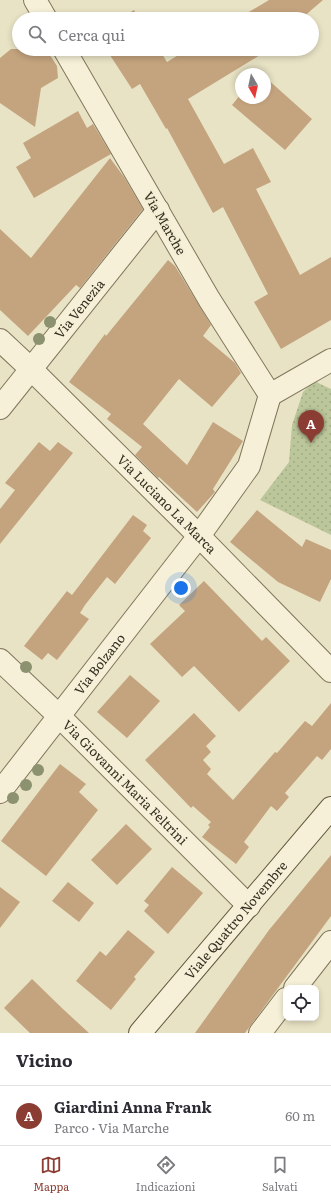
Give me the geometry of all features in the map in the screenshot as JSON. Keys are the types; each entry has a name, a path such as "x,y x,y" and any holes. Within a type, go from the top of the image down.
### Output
{"street":[{"path":"35,0 42,12"},
{"name":"Via Marche","path":"68,56 209,299 270,395"},
{"name":"Via Venezia","path":"0,408 158,210"},
{"name":"Via Luciano La Marca","path":"0,340 199,536 331,671"},
{"path":"199,536 249,466 270,395 331,360"},
{"name":"Via Bolzano","path":"0,792 199,536"},
{"name":"Via Giovanni Maria Feltrini","path":"0,660 249,906"},
{"name":"Viale Quattro Novembre","path":"140,1033 331,808"},
{"path":"297,985 331,942"},
{"path":"260,1033 283,1003"}],"green space":[{"path":"314,381 331,389 331,535 260,500 289,462 292,425 303,392"}],"building":[{"path":"269,0 323,0 309,12 249,12"},
{"path":"12,49 12,56 51,56 57,66 58,78 41,88 35,127 0,103 0,58"},
{"path":"111,56 163,56 167,62 177,56 259,56 239,68 235,68 235,70 188,99 224,164 253,148 271,182 256,189 300,275 331,257 331,320 281,349 254,302 268,294 223,207 213,213 167,128 166,129 140,84 132,89"},
{"path":"271,82 312,119 285,150 232,105 235,101 235,104 271,104"},
{"path":"78,111 87,128 93,124 111,154 34,198 16,167 31,158 23,143"},
{"path":"110,158 124,177 143,209 80,288 76,285 28,336 0,310 0,229 31,258"},
{"path":"168,260 175,266 211,325 203,336 235,363 241,373 212,407 179,379 143,424 187,465 213,422 243,441 213,489 215,492 197,512 159,477 158,478 135,455 142,447 107,419 111,414 69,382 105,334 106,336"},
{"path":"39,442 50,451 58,442 73,453 0,544 0,509 15,490 5,483"},
{"path":"257,510 302,547 306,539 331,550 331,579 320,602 278,582 230,542"},
{"path":"133,515 147,525 143,531 151,538 115,584 107,577 85,605 80,613 89,619 57,660 48,653 42,660 24,646 67,591 72,595"},
{"path":"204,581 262,641 266,637 290,661 239,712 194,666 182,677 150,644 185,611 179,605"},
{"path":"130,675 160,701 127,738 97,712"},
{"path":"331,703 331,749 322,760 317,756 285,793 289,797 277,811 271,806 244,842 249,847 236,864 202,837 210,827 208,825 211,822 193,806 191,808 145,760 194,713 216,736 206,746 211,752 203,760 211,769 207,774 233,800 275,752 277,753 305,721 312,726"},
{"path":"60,764 86,784 79,792 98,810 46,876 1,841"},
{"path":"126,824 152,849 117,885 91,860"},
{"path":"331,855 331,916 245,1033 195,1033 269,930"},
{"path":"172,867 203,893 168,934 144,911 149,905 144,901"},
{"path":"68,882 94,903 79,922 52,901"},
{"path":"0,887 20,902 0,928"},
{"path":"128,930 155,952 134,977 136,979 111,1010 76,981 100,951 106,956"},
{"path":"32,979 89,1033 30,1033 4,1008"}],"place":[{"name":"Giardini Anna Frank","path":"311,443"}]}
